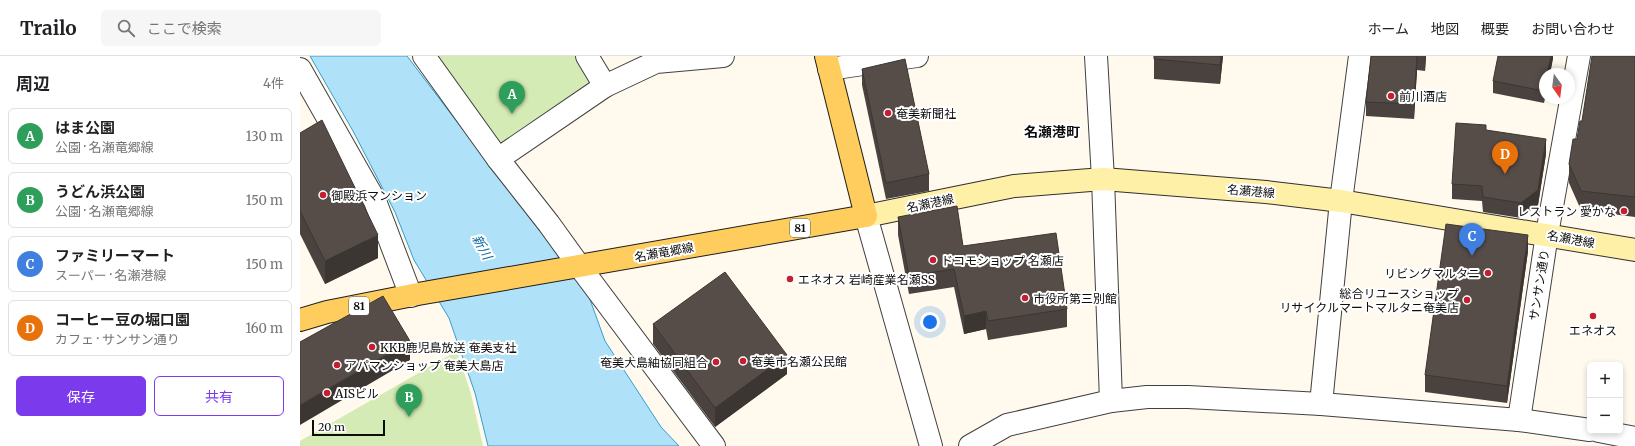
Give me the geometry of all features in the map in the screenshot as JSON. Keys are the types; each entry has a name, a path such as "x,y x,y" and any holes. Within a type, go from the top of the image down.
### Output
{"main road":[{"path":"828,63 866,216"},
{"name":"名瀬港線","path":"866,216 1014,186 1103,179 1266,192 1341,201 1547,234 1635,250"},
{"name":"名瀬竜郷線","path":"300,320 327,312 415,295 866,216"}],"street":[{"path":"424,56 498,159 549,224 575,268 714,446"},
{"path":"587,56 606,86"},
{"path":"498,159 606,86 656,62 723,56"},
{"path":"828,63 917,56"},
{"path":"1096,56 1103,179 1111,401"},
{"path":"1321,404 1341,201 1360,56"},
{"name":"サンサン通り","path":"1519,420 1547,234 1579,56"},
{"path":"300,69 375,201 415,295"},
{"path":"866,216 931,446"},
{"path":"970,446 1007,425 1111,401 1147,397 1188,397 1321,404 1519,420 1587,430"},
{"path":"1614,434 1635,438"}],"green space":[{"path":"433,56 576,56 591,82 502,146"},
{"path":"457,351 471,394 483,446 300,446 300,441"}],"water":[{"name":"新川","path":"310,56 407,56 588,294 605,341 661,427 679,446 488,446 475,393 449,318 414,260 395,212 353,131"}],"building":[{"path":"1154,56 1221,56 1220,65 1154,59"},
{"name":"前川酒店","path":"1371,56 1417,56 1414,104 1366,102"},
{"path":"1498,56 1551,56 1548,68 1539,68 1539,90 1493,81"},
{"path":"1592,56 1635,56 1635,197 1581,191 1569,164 1573,139 1577,139 1580,121 1582,121"},
{"path":"905,59 929,174 886,183 862,69"},
{"name":"御殿浜マンション","path":"322,120 378,235 325,261 300,211 300,133"},
{"path":"1456,123 1486,125 1486,130 1546,139 1538,190 1521,203 1483,197 1482,186 1452,184"},
{"path":"957,206 963,246 1056,233 1067,309 988,321 986,311 964,316 954,269 909,276 898,217"},
{"path":"1446,224 1528,235 1507,386 1425,375"},
{"name":"奄美大島紬協同組合","path":"725,272 787,355 715,408 653,324"},
{"name":"AISビル","path":"383,296 410,341 300,405 300,342"}],"place":[{"name":"前川酒店","path":"1391,96"},
{"name":"奄美新聞社","path":"888,113"},
{"name":"はま公園","path":"512,114"},
{"name":"コーヒー豆の堀口園","path":"1505,174"},
{"name":"御殿浜マンション","path":"323,195"},
{"name":"レストラン 愛かな","path":"1624,211"},
{"name":"ファミリーマート","path":"1472,256"},
{"name":"ドコモショップ 名瀬店","path":"933,260"},
{"name":"リビングマルタニ","path":"1488,273"},
{"name":"エネオス 岩崎産業名瀬SS","path":"790,279"},
{"name":"市役所第三別館","path":"1025,298"},
{"name":"総合リユースショップ リサイクルマートマルタニ奄美店","path":"1467,300"},
{"name":"エネオス","path":"1593,316"},
{"name":"KKB鹿児島放送 奄美支社","path":"372,347"},
{"name":"奄美市名瀬公民館","path":"743,361"},
{"name":"奄美大島紬協同組合","path":"716,362"},
{"name":"アパマンショップ 奄美大島店","path":"337,365"},
{"name":"AISビル","path":"327,393"},
{"name":"うどん浜公園","path":"409,417"}],"district":[{"name":"名瀬港町","path":"1052,132"}]}
